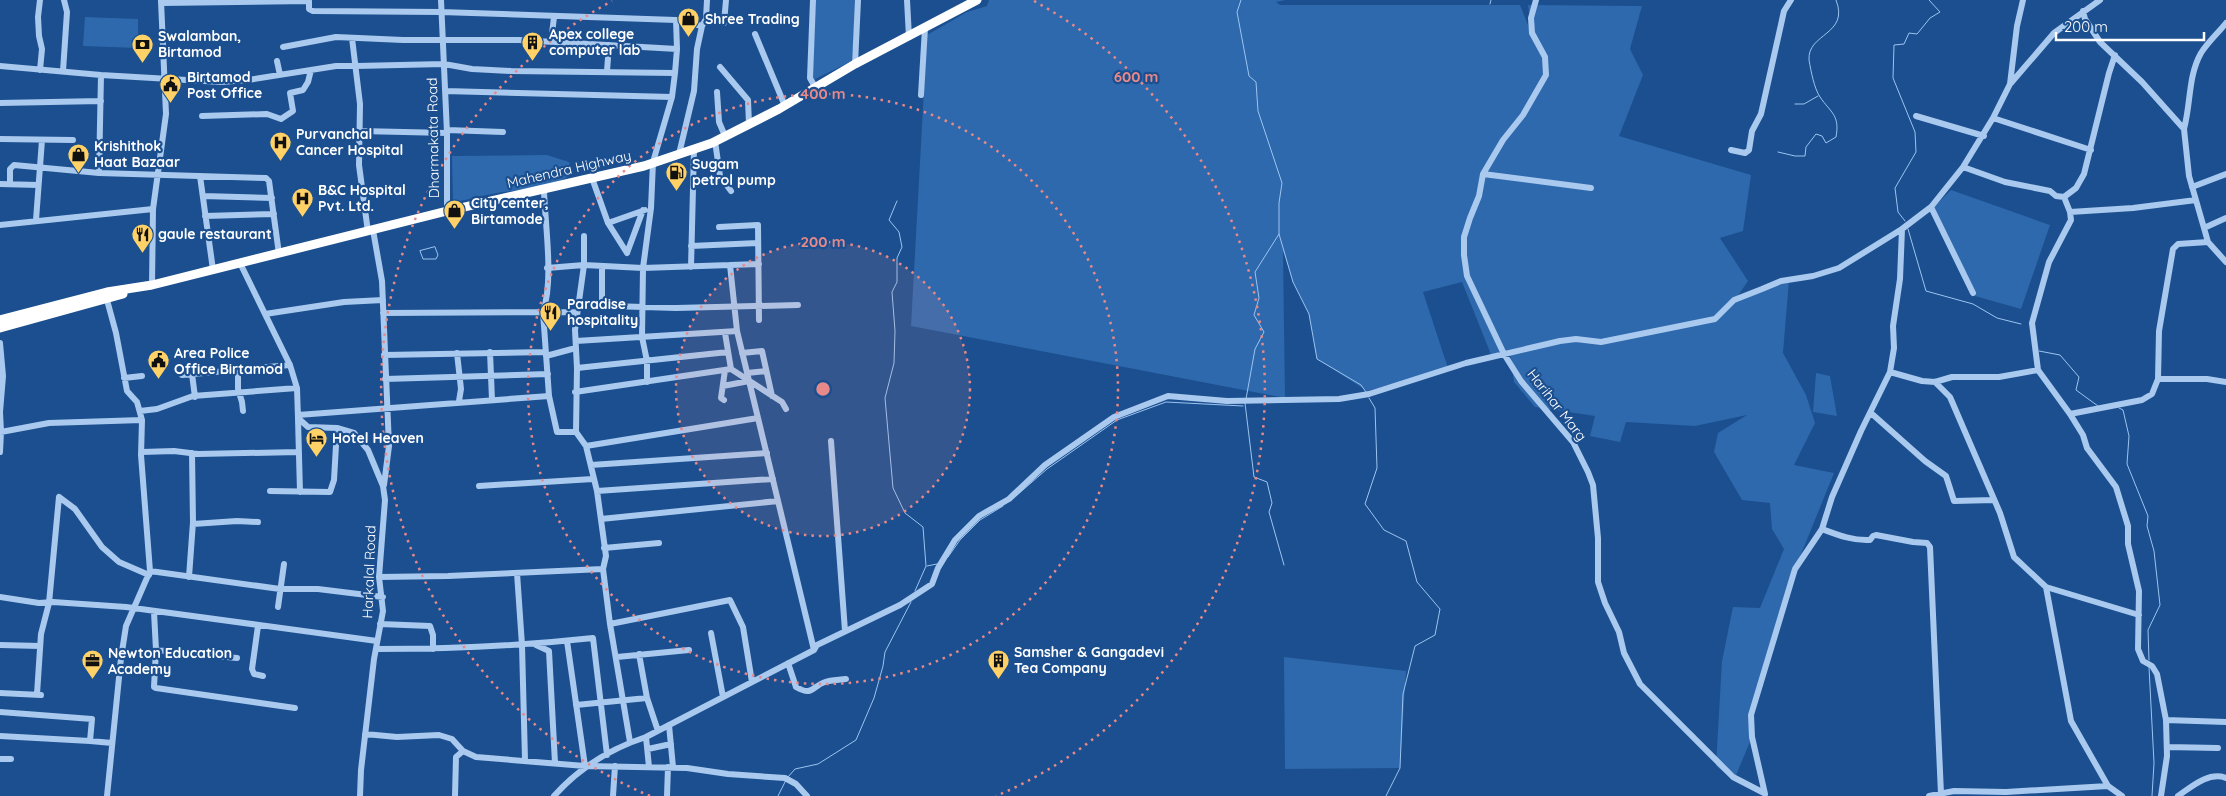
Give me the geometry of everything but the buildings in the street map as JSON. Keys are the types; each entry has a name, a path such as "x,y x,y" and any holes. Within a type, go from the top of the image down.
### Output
{"highway":[{"name":"Mahendra Highway","path":"0,320 107,292 152,285 447,211 544,190 679,154 715,141 785,106 855,64 977,0"},
{"name":"Mahendra Highway","path":"0,328 107,300 138,288"}],"street":[{"path":"40,0 38,17 38,36 42,49 40,70"},
{"path":"63,71 67,12 64,0"},
{"name":"Dharmakata Road","path":"440,0 447,132 447,211"},
{"path":"679,154 694,90 702,26 706,19 707,0"},
{"path":"706,19 724,23 726,0"},
{"path":"813,0 810,78 815,87"},
{"path":"855,64 858,0"},
{"path":"906,0 909,37"},
{"name":"Harihar Marg","path":"1536,0 1532,18 1532,33 1545,57 1546,75 1523,115 1503,140 1483,174 1479,196 1464,237 1467,276 1504,354 1527,388 1573,442 1588,472 1593,484 1598,538 1598,582 1605,603 1619,632 1624,653 1640,684 1733,777 1765,794"},
{"path":"1731,150 1745,153 1749,150 1752,131 1761,114 1784,11 1791,0"},
{"path":"2010,84 2016,34 2023,0"},
{"path":"554,796 585,766 630,742 646,738 788,664 814,650 817,645 900,605 932,584 938,568 955,540 979,516 1009,499 1046,465 1114,417 1168,396 1227,401 1339,399 1369,394 1466,362 1560,341 1601,342 1715,319 1734,300 1781,281 1813,276 1839,268 1931,207 1963,167 1984,136 2010,84 2054,33 2083,11 2089,3 2100,0"},
{"path":"152,285 153,209 166,114 161,2 308,1 310,9 313,11 441,12 676,20 702,26"},
{"path":"2083,11 2085,19 2100,42 2115,55 2184,129"},
{"path":"551,42 554,17"},
{"path":"647,382 647,361 642,337 643,268 651,208 653,162 672,97 677,49 676,20"},
{"path":"2226,23 2202,51 2197,61 2193,72 2184,129 2188,176 2208,242 2226,262"},
{"path":"921,95 925,28"},
{"path":"754,34 785,106"},
{"path":"283,47 336,37 551,42 677,49"},
{"path":"352,38 356,66 360,131 359,165 370,231 380,263 383,300 389,446 383,486"},
{"path":"607,71 609,45"},
{"path":"1963,167 2005,182 2064,197 2076,188 2084,174 2115,55"},
{"path":"277,61 280,75"},
{"path":"0,66 101,75 221,82 356,66 444,64 472,69 511,71 675,73"},
{"path":"720,67 748,100 749,124"},
{"path":"202,116 267,114 281,119 293,111 290,93 302,90 308,82 311,70"},
{"path":"99,173 101,75"},
{"path":"445,91 672,97"},
{"path":"717,92 719,122 725,136"},
{"path":"0,103 101,101"},
{"path":"1916,116 1984,136"},
{"path":"1993,118 2091,150"},
{"path":"360,131 503,132"},
{"path":"0,139 73,140"},
{"path":"36,220 42,140"},
{"path":"715,141 720,176 731,192"},
{"path":"691,267 694,149"},
{"path":"10,184 11,166 99,173 266,178 270,181 279,254"},
{"path":"1483,174 1591,188"},
{"path":"2192,187 2226,174"},
{"path":"200,176 213,270"},
{"path":"592,178 608,223 627,253 643,210"},
{"path":"0,184 38,185"},
{"path":"544,190 547,300 543,312 549,396 557,432 576,432"},
{"path":"203,196 272,198"},
{"path":"2064,197 2071,220 2049,262 2032,323 2038,370 2070,414 2083,435 2087,448 2116,487 2122,504 2128,526 2128,544 2139,591 2138,649 2140,657 2157,674 2166,720 2167,747 2161,796"},
{"path":"2070,212 2133,208 2196,200"},
{"path":"1931,207 1973,293"},
{"path":"608,223 651,208"},
{"path":"0,224 153,209"},
{"path":"205,216 274,214"},
{"path":"2204,228 2226,218"},
{"path":"719,228 758,225 760,320"},
{"path":"1765,794 1752,737 1751,715 1795,569 1822,529 1832,497 1890,372 1894,348 1893,326 1900,279 1902,228"},
{"path":"584,236 584,265 574,330 577,368 576,432 586,446 597,491 606,556 604,569 610,624 630,742"},
{"path":"2070,414 2142,400 2152,394 2158,379 2159,331 2173,249 2178,244 2208,242"},
{"path":"692,246 758,243"},
{"path":"240,263 290,365 297,388 300,492"},
{"path":"547,268 584,265 643,268 759,264"},
{"path":"730,265 737,331 742,354 814,650"},
{"path":"602,266 602,306"},
{"path":"107,300 116,333 127,391 136,402 142,420 142,452 150,573 126,626 107,796"},
{"path":"265,314 344,302 383,300"},
{"path":"383,313 543,312 602,306 676,308 798,305"},
{"path":"576,341 737,331"},
{"path":"724,400 721,398 728,369 725,333"},
{"path":"0,343 3,376 0,412 2,432 0,452"},
{"path":"384,355 490,352 546,354 572,349"},
{"path":"742,354 762,351 772,396"},
{"path":"490,352 492,400"},
{"path":"577,368 728,352"},
{"path":"457,353 461,389 459,401"},
{"path":"182,375 290,365"},
{"path":"576,392 728,369 782,402 786,409"},
{"path":"1890,372 1922,381 1935,382 1952,377 1999,376 2038,370"},
{"path":"238,371 239,393 243,411"},
{"path":"747,373 766,371"},
{"path":"192,374 195,397"},
{"path":"385,379 548,374"},
{"path":"124,378 142,376"},
{"path":"2158,379 2226,382"},
{"path":"723,386 749,381"},
{"path":"1935,382 1950,397 2000,512 2014,557 2046,587 2139,616"},
{"path":"140,411 157,409 195,397 297,388"},
{"path":"298,416 387,406 549,396"},
{"path":"1871,413 1925,461 1946,476 1954,501 1994,500"},
{"name":"Harkalal Road","path":"298,416 308,427 348,430 360,439 368,450 383,486 385,500 379,577 383,597 383,611 377,641 365,734 360,796"},
{"path":"586,446 758,418"},
{"path":"2,432 59,422 142,420"},
{"path":"270,491 330,492 334,480 337,428"},
{"path":"831,441 845,631"},
{"path":"142,452 174,450 192,453 298,452"},
{"path":"189,577 193,524 192,453"},
{"path":"591,465 767,453"},
{"path":"479,486 593,479"},
{"path":"597,491 773,479"},
{"path":"0,693 39,694 40,646 49,603 59,497 75,509 102,547 119,562 150,573 221,579 280,589 318,588 383,597"},
{"path":"600,519 778,501"},
{"path":"193,524 237,521 258,522"},
{"path":"1822,529 1842,537 1870,540 1876,535 1927,543 1930,547 1935,795 1954,791 2006,792 2108,786"},
{"path":"604,548 659,543"},
{"path":"278,608 284,564"},
{"path":"379,577 604,569"},
{"path":"517,573 522,645 525,760"},
{"path":"2046,587 2071,721 2108,786 2122,796"},
{"path":"0,597 49,603 133,609 258,626 356,636 377,641"},
{"path":"610,624 730,600 743,627 752,682"},
{"path":"154,612 156,650 154,686 156,688 295,708"},
{"path":"380,624 430,626 433,635 433,649"},
{"path":"258,626 252,669 256,674 263,676"},
{"path":"711,633 723,697"},
{"path":"376,648 433,649 522,645 593,638 607,755"},
{"path":"567,641 585,766"},
{"path":"534,644 548,650 555,763"},
{"path":"0,645 40,646"},
{"path":"156,650 237,658"},
{"path":"617,657 689,650"},
{"path":"640,654 647,698 658,731"},
{"path":"788,664 796,687 804,691 812,691 825,682 846,679"},
{"path":"576,705 647,698"},
{"path":"0,712 92,719 90,741"},
{"path":"2166,720 2226,722"},
{"path":"667,796 671,744 669,726"},
{"path":"365,734 397,737 439,735 452,739 463,751 476,757 585,766 670,767 785,778 796,784 807,796"},
{"path":"0,736 112,743"},
{"path":"646,738 649,767"},
{"path":"648,749 671,744"},
{"path":"2167,747 2218,748"},
{"path":"455,796 456,757 463,751"},
{"path":"0,759 11,759"},
{"path":"613,796 615,766"},
{"path":"2178,796 2196,783 2208,778 2226,778"}],"shaded area":[{"path":"815,0 856,0 852,61 811,81"},
{"path":"989,0 1286,0 1276,2 1280,5 1520,5 1532,35 1528,5 1642,6 1630,49 1643,75 1619,136 1751,175 1743,231 1720,238 1748,281 1735,300 1789,280 1783,353 1806,395 1815,423 1794,465 1834,473 1795,569 1751,715 1752,737 1734,780 1716,766 1722,661 1733,607 1760,608 1784,549 1772,529 1770,503 1742,500 1714,452 1718,433 1747,415 1695,426 1626,422 1620,442 1590,436 1595,416 1535,407 1514,382 1510,354 1492,357 1462,282 1423,292 1448,368 1367,391 1317,359 1309,314 1293,282 1283,251 1285,398 911,326 927,35 967,12 987,6"},
{"path":"85,17 138,19 138,48 83,46"},
{"path":"547,155 569,162 573,173 549,185 453,202 452,156"},
{"path":"1951,190 2050,225 2021,309 1975,296 1933,208"},
{"path":"1816,373 1830,376 1837,416 1813,412"},
{"path":"1284,657 1406,671 1400,768 1285,769"}],"waterway":[{"path":"1241,0 1237,12 1249,76 1256,82 1258,111 1282,183 1279,203 1279,234 1255,272 1259,298 1254,315 1264,332 1255,349 1246,399"},
{"path":"1490,4 1491,0"},
{"path":"1778,152 1805,156 1806,147 1816,134 1822,136 1826,143 1836,137 1836,119 1818,93 1809,60 1810,51 1814,44 1833,27 1837,20 1839,12 1836,0"},
{"path":"1905,221 1898,212 1895,188 1916,152 1915,132 1893,78 1894,45 1904,44 1909,33 1917,34 1930,18 1940,12 1929,0"},
{"path":"1795,104 1804,104 1818,96"},
{"path":"897,201 889,220 899,232 902,247 897,258 897,282 892,292 895,331 894,363 885,398 893,488 905,513 923,527 926,566 915,591"},
{"path":"1908,229 1926,291 1973,304 1997,318 2021,324"},
{"path":"1279,234 1293,282 1309,314 1317,359 1361,385 1366,392"},
{"path":"435,247 438,255 436,259 423,259 420,251 435,247"},
{"path":"2039,351 2060,355 2079,377 2076,390 2098,406"},
{"path":"1369,398 1375,408 1377,468 1365,504 1384,530 1406,541 1417,582 1440,609 1435,635 1415,646 1403,694 1400,768 1386,796"},
{"path":"1016,496 1047,469 1117,420 1166,402 1243,406"},
{"path":"1245,403 1254,477 1267,482 1272,503 1269,512 1284,565"},
{"path":"2119,408 2123,410 2129,436 2127,464 2148,516 2147,526 2154,551 2160,605 2148,630 2149,660"},
{"path":"948,557 960,540 980,520 1003,506"},
{"path":"927,566 937,564"},
{"path":"788,777 795,769 818,764 856,740 874,698 885,652 911,602"},
{"path":"2149,667 2154,763 2152,796"},
{"path":"778,796 786,780"}],"place":[{"name":"Shree Trading","path":"689,38"},
{"name":"Apex college computer lab","path":"533,61"},
{"name":"Swalamban, Birtamod","path":"142,63"},
{"name":"Birtamod Post Office","path":"171,104"},
{"name":"Purvanchal Cancer Hospital","path":"280,161"},
{"name":"Krishithok Haat Bazaar","path":"78,173"},
{"name":"Sugam petrol pump","path":"676,191"},
{"name":"B&C Hospital Pvt. Ltd.","path":"302,217"},
{"name":"City center, Birtamode","path":"455,230"},
{"name":"gaule restaurant","path":"142,253"},
{"name":"Paradise hospitality","path":"551,331"},
{"name":"Area Police Office Birtamod","path":"158,380"},
{"name":"Hotel Heaven","path":"316,457"},
{"name":"Samsher & Gangadevi Tea Company","path":"998,679"},
{"name":"Newton Education Academy","path":"92,680"}]}
